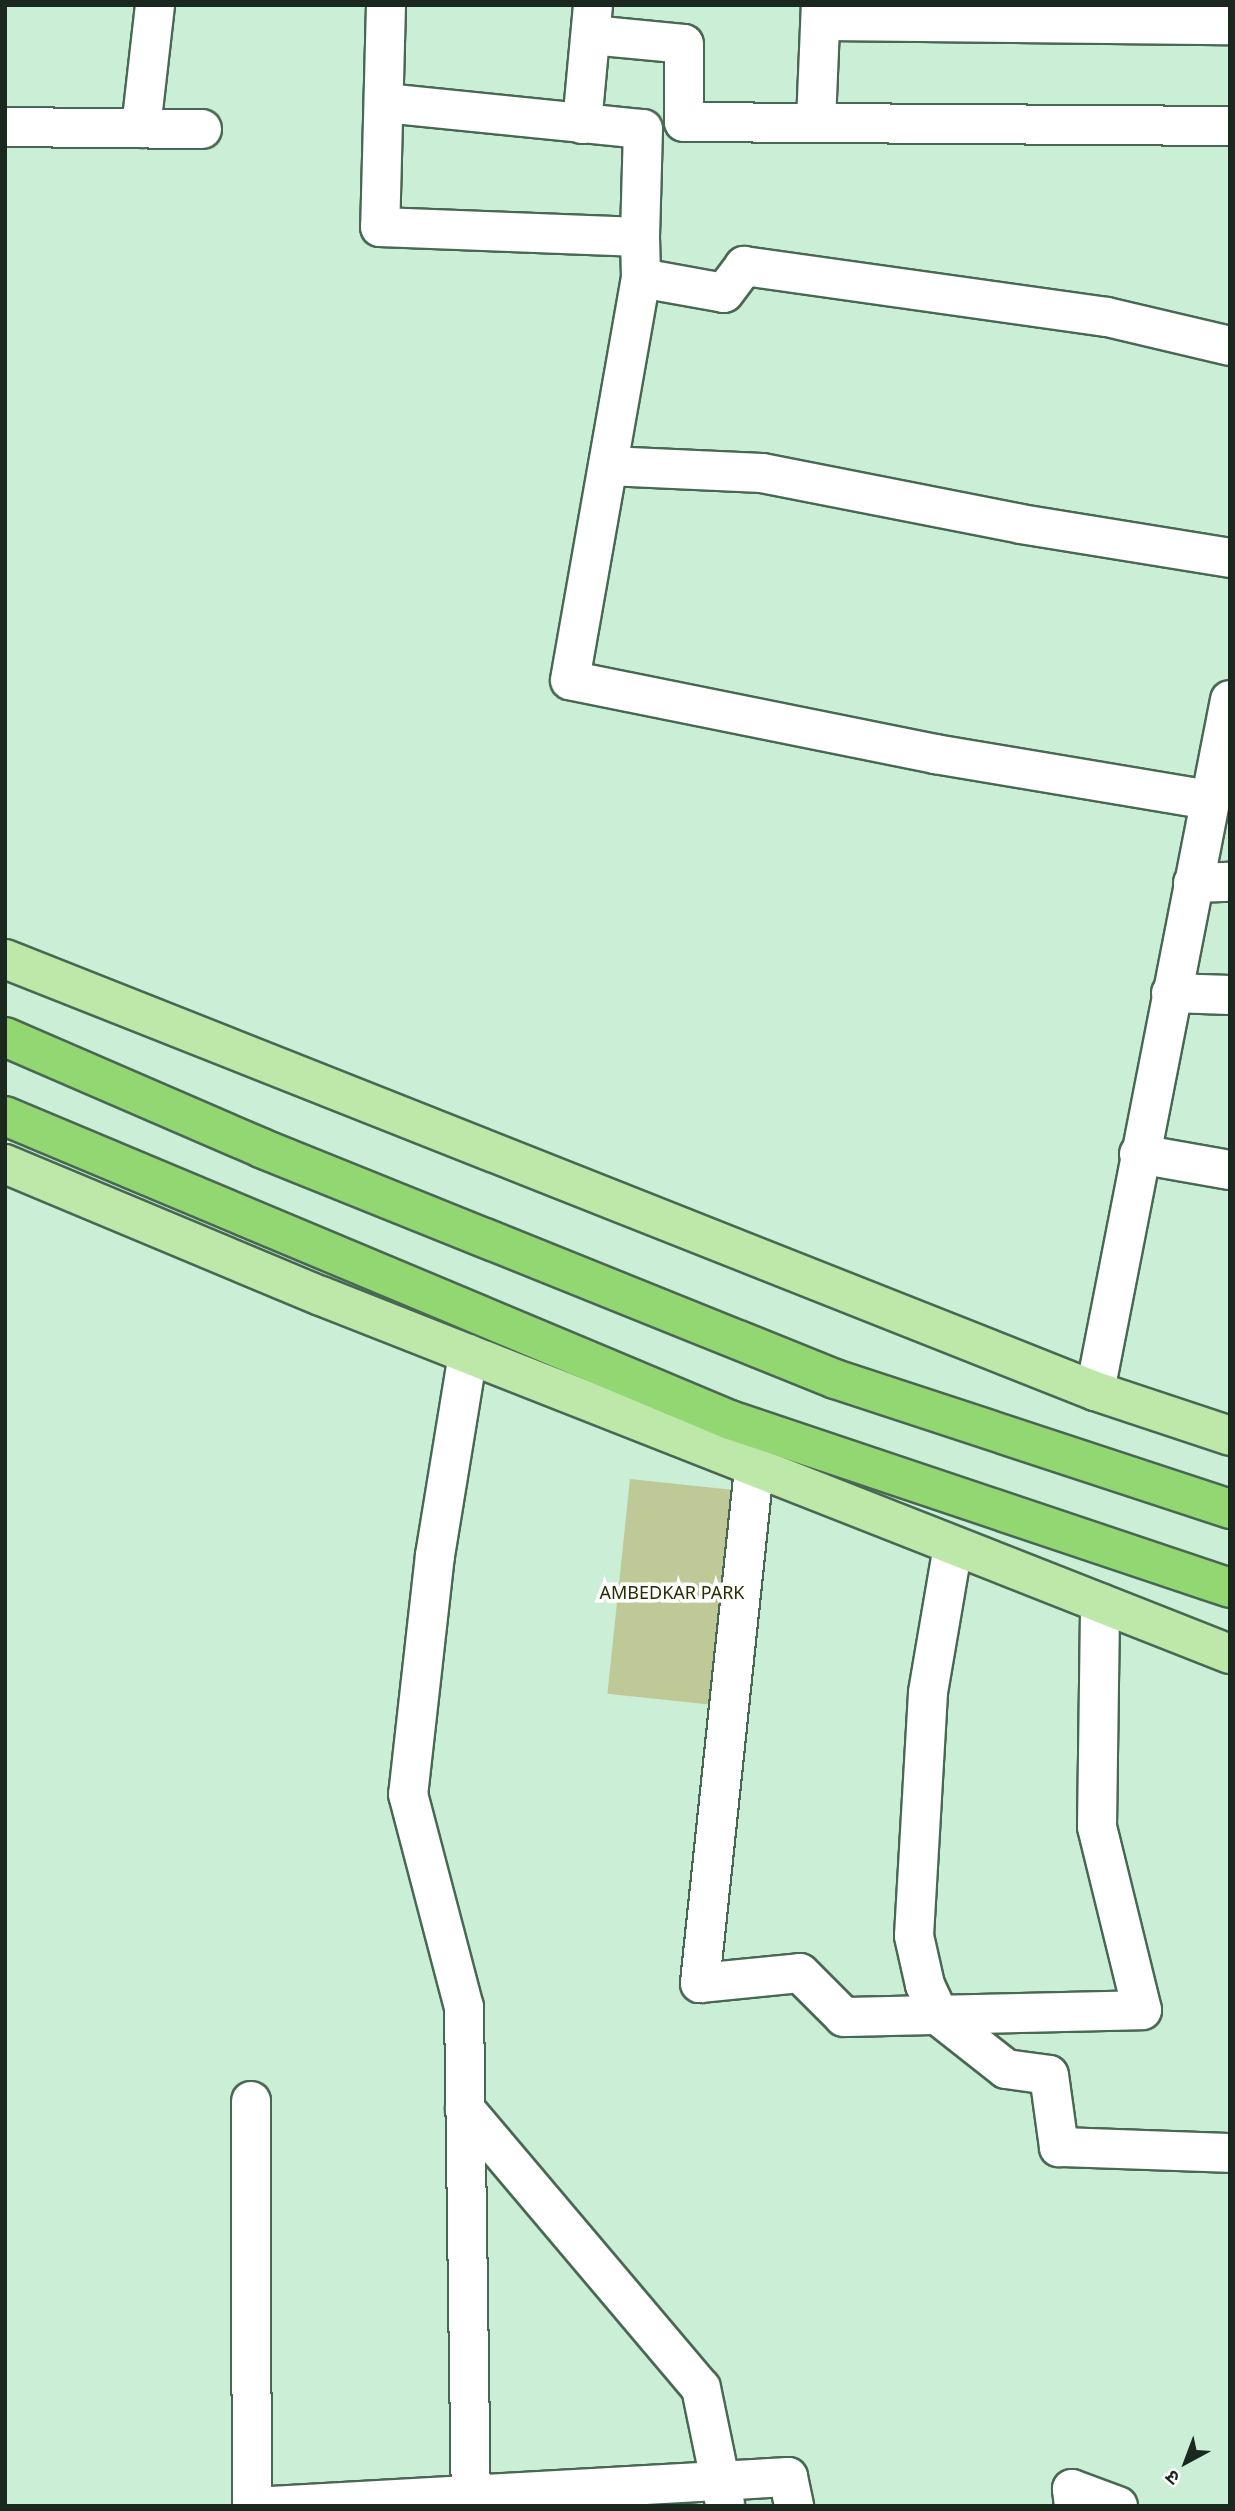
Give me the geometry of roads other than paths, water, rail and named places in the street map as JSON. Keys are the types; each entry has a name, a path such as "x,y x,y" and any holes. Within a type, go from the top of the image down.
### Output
{"highway":[{"path":"5,1037 261,1148 835,1378 1230,1508"},
{"path":"5,1116 730,1420 1230,1588"}],"main road":[{"path":"5,959 1095,1391 1230,1436"},
{"path":"5,1164 754,1469 1230,1654"}],"street":[{"path":"141,128 155,5"},
{"path":"386,5 380,227 640,237"},
{"path":"816,122 822,13 1230,25"},
{"path":"582,124 592,20 684,44 684,122 1230,126"},
{"path":"384,103 643,129 641,278 570,680 936,754 1210,800"},
{"path":"5,127 202,129"},
{"path":"641,278 724,292 744,266 1107,317 1230,346"},
{"path":"608,466 762,473 1021,524 1230,558"},
{"path":"1095,1391 1171,993 1212,883 1210,800 1230,700"},
{"path":"1171,993 1230,995"},
{"path":"1139,1154 1230,1170"},
{"path":"468,1354 435,1555 408,1794 464,2007 471,2494"},
{"path":"754,1469 700,1983 800,1973 844,2017 940,2017 1142,2010 1097,1827 1100,1603"},
{"path":"953,1546 928,1693 914,1936 925,1985 940,2017 1006,2069 1049,2075 1059,2147 1230,2153"},
{"path":"251,2101 252,2506"},
{"path":"466,2109 701,2388 723,2493"},
{"path":"271,2506 471,2494 723,2493 788,2477 794,2506"},
{"path":"1074,2506 1072,2489 1118,2506"}],"park label":[{"name":"AMBEDKAR PARK","path":"672,1592"}]}
